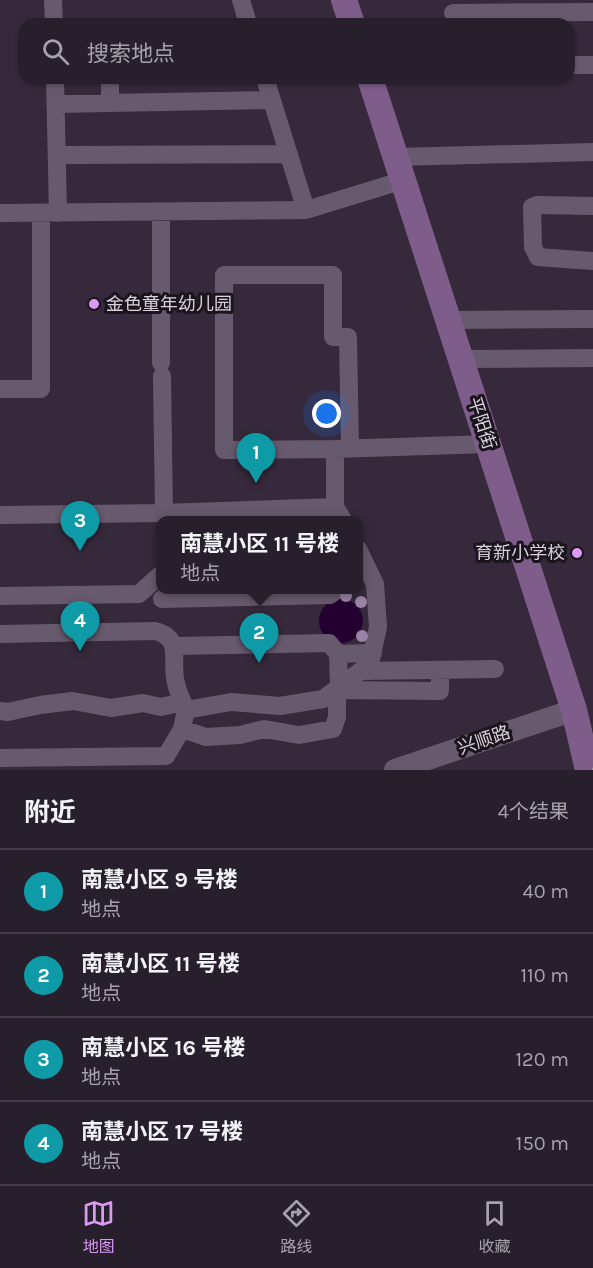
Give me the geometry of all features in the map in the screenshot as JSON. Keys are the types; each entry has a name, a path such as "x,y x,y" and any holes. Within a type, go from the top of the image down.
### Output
{"main road":[{"path":"344,0 350,18"},
{"name":"平阳街","path":"372,84 574,710 588,770"}],"street":[{"path":"53,0 54,18"},
{"path":"240,0 246,18"},
{"path":"452,12 593,12"},
{"path":"575,65 593,65"},
{"path":"0,389 41,389 50,213 57,155 55,84"},
{"path":"110,84 110,103"},
{"path":"267,84 306,210"},
{"path":"56,104 272,100"},
{"path":"0,213 306,210 400,168 593,152"},
{"path":"57,155 289,154"},
{"path":"593,206 537,205 532,207 533,248 538,257 593,261"},
{"path":"161,212 162,370 168,515"},
{"path":"0,515 339,514 342,449 348,337 333,337 333,275 224,275 224,450 342,449 488,444"},
{"path":"448,320 593,319"},
{"path":"461,359 593,358"},
{"path":"0,711 8,712 40,705 73,702 111,708 143,703 161,707 231,702 280,706 323,699 370,664 378,627 375,584 363,566"},
{"path":"0,596 139,594 156,579"},
{"path":"155,631 163,594 331,594"},
{"path":"0,634 155,631 164,633 174,646 175,682 185,706 182,729 167,763 0,758"},
{"path":"174,646 329,643 338,654 337,717 333,729 299,735 264,729 240,735 206,736 182,729"},
{"path":"338,654 373,653"},
{"path":"360,671 495,669"},
{"path":"338,688 440,691 440,670"},
{"name":"兴顺路","path":"395,770 574,710"}],"shaded area":[{"path":"341,599 356,606 363,621 356,636 341,643 326,636 319,621 326,606"}],"place":[{"name":"金色童年幼儿园","path":"94,304"},
{"name":"南慧小区 9 号楼","path":"256,483"},
{"name":"南慧小区 16 号楼","path":"80,551"},
{"name":"育新小学校","path":"577,553"},
{"name":"南慧小区 17 号楼","path":"80,651"},
{"name":"南慧小区 11 号楼","path":"259,663"}]}
